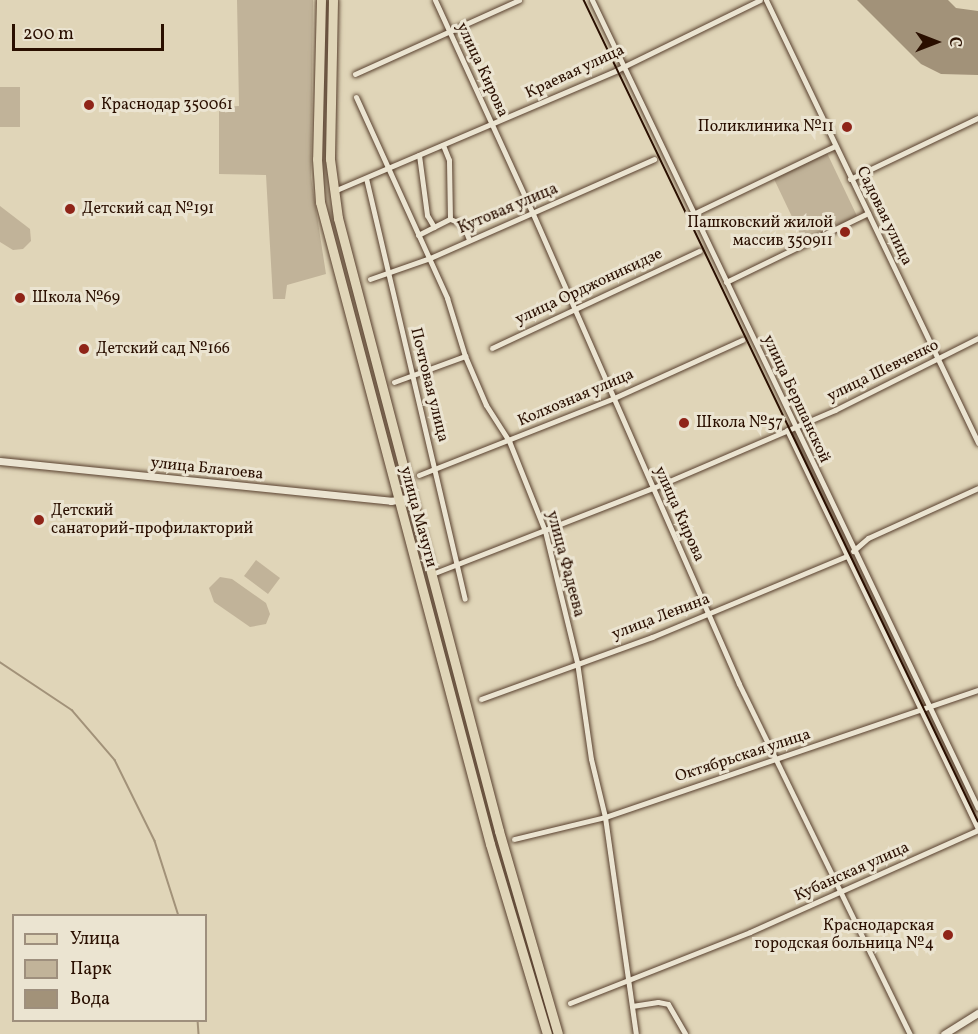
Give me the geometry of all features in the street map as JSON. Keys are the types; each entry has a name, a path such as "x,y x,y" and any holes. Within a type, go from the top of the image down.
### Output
{"main road":[{"name":"улица Мачуги","path":"321,0 317,159 320,202 490,844 547,1034"},
{"name":"улица Мачуги","path":"333,0 332,192 501,841 557,1032"},
{"path":"436,639 440,631 448,635"}],"street":[{"name":"улица Кирова","path":"435,0 493,124 708,613 777,761 910,1034"},
{"path":"354,74 450,33 519,0"},
{"name":"улица Бершанской","path":"592,0 853,551 978,808"},
{"name":"Краевая улица","path":"332,192 493,124 760,0"},
{"name":"Садовая улица","path":"766,0 978,443"},
{"name":"улица Фадеева","path":"356,97 430,258 457,323 465,356 486,405 509,441 545,531 577,662 591,759 605,817 636,1034"},
{"path":"850,179 978,118"},
{"path":"443,145 449,160 450,219"},
{"path":"693,214 835,146"},
{"path":"419,155 424,196 434,227"},
{"name":"Кутовая улица","path":"370,279 430,258 654,159"},
{"name":"Почтовая улица","path":"366,178 387,274 459,564 465,599"},
{"path":"726,282 868,213"},
{"path":"418,235 450,219 464,224 469,240"},
{"name":"улица Орджоникидзе","path":"492,348 699,251"},
{"name":"улица Шевченко","path":"432,574 653,488 795,427 938,361 978,338"},
{"name":"Колхозная улица","path":"419,475 435,471 614,398 742,340"},
{"path":"394,382 465,356"},
{"name":"улица Бершанской","path":"787,430 978,830"},
{"name":"улица Благоева","path":"0,461 398,501 411,497"},
{"path":"853,551 868,538 978,488"},
{"name":"улица Ленина","path":"482,699 708,613 848,555"},
{"name":"Октябрьская улица","path":"514,839 605,817 777,761 978,690"},
{"name":"Кубанская улица","path":"570,1003 841,892 978,830"},
{"path":"632,1006 658,1002 668,1004 686,1034"},
{"path":"944,1034 978,1013"}],"green space":[{"path":"237,0 313,0 311,177 326,274 287,285 285,299 273,299 266,175 219,174 219,107 239,106"},
{"path":"0,87 20,87 20,127 0,127"},
{"path":"827,153 857,216 804,242 774,179"},
{"path":"0,206 30,229 31,241 23,249 13,250 0,242"},
{"path":"256,560 280,578 268,594 244,576"},
{"path":"220,577 232,579 266,603 270,614 266,624 250,627 214,602 209,588"}],"water":[{"path":"857,0 948,0 956,8 978,11 978,75 941,74 921,64"}],"waterway":[{"path":"0,662 72,710 115,760 155,841 178,914"},
{"path":"198,1022 199,1034"}],"tram line":[{"path":"584,0 978,821"}],"place":[{"name":"Краснодар 350061","path":"89,105"},
{"name":"Поликлиника №11","path":"847,127"},
{"name":"Детский сад №191","path":"70,209"},
{"name":"Пашковский жилой массив 350911","path":"845,232"},
{"name":"Школа №69","path":"20,298"},
{"name":"Детский сад №166","path":"84,349"},
{"name":"Школа №57","path":"684,423"},
{"name":"Детский санаторий-профилакторий","path":"39,520"},
{"name":"Краснодарская городская больница №4","path":"948,935"}]}
